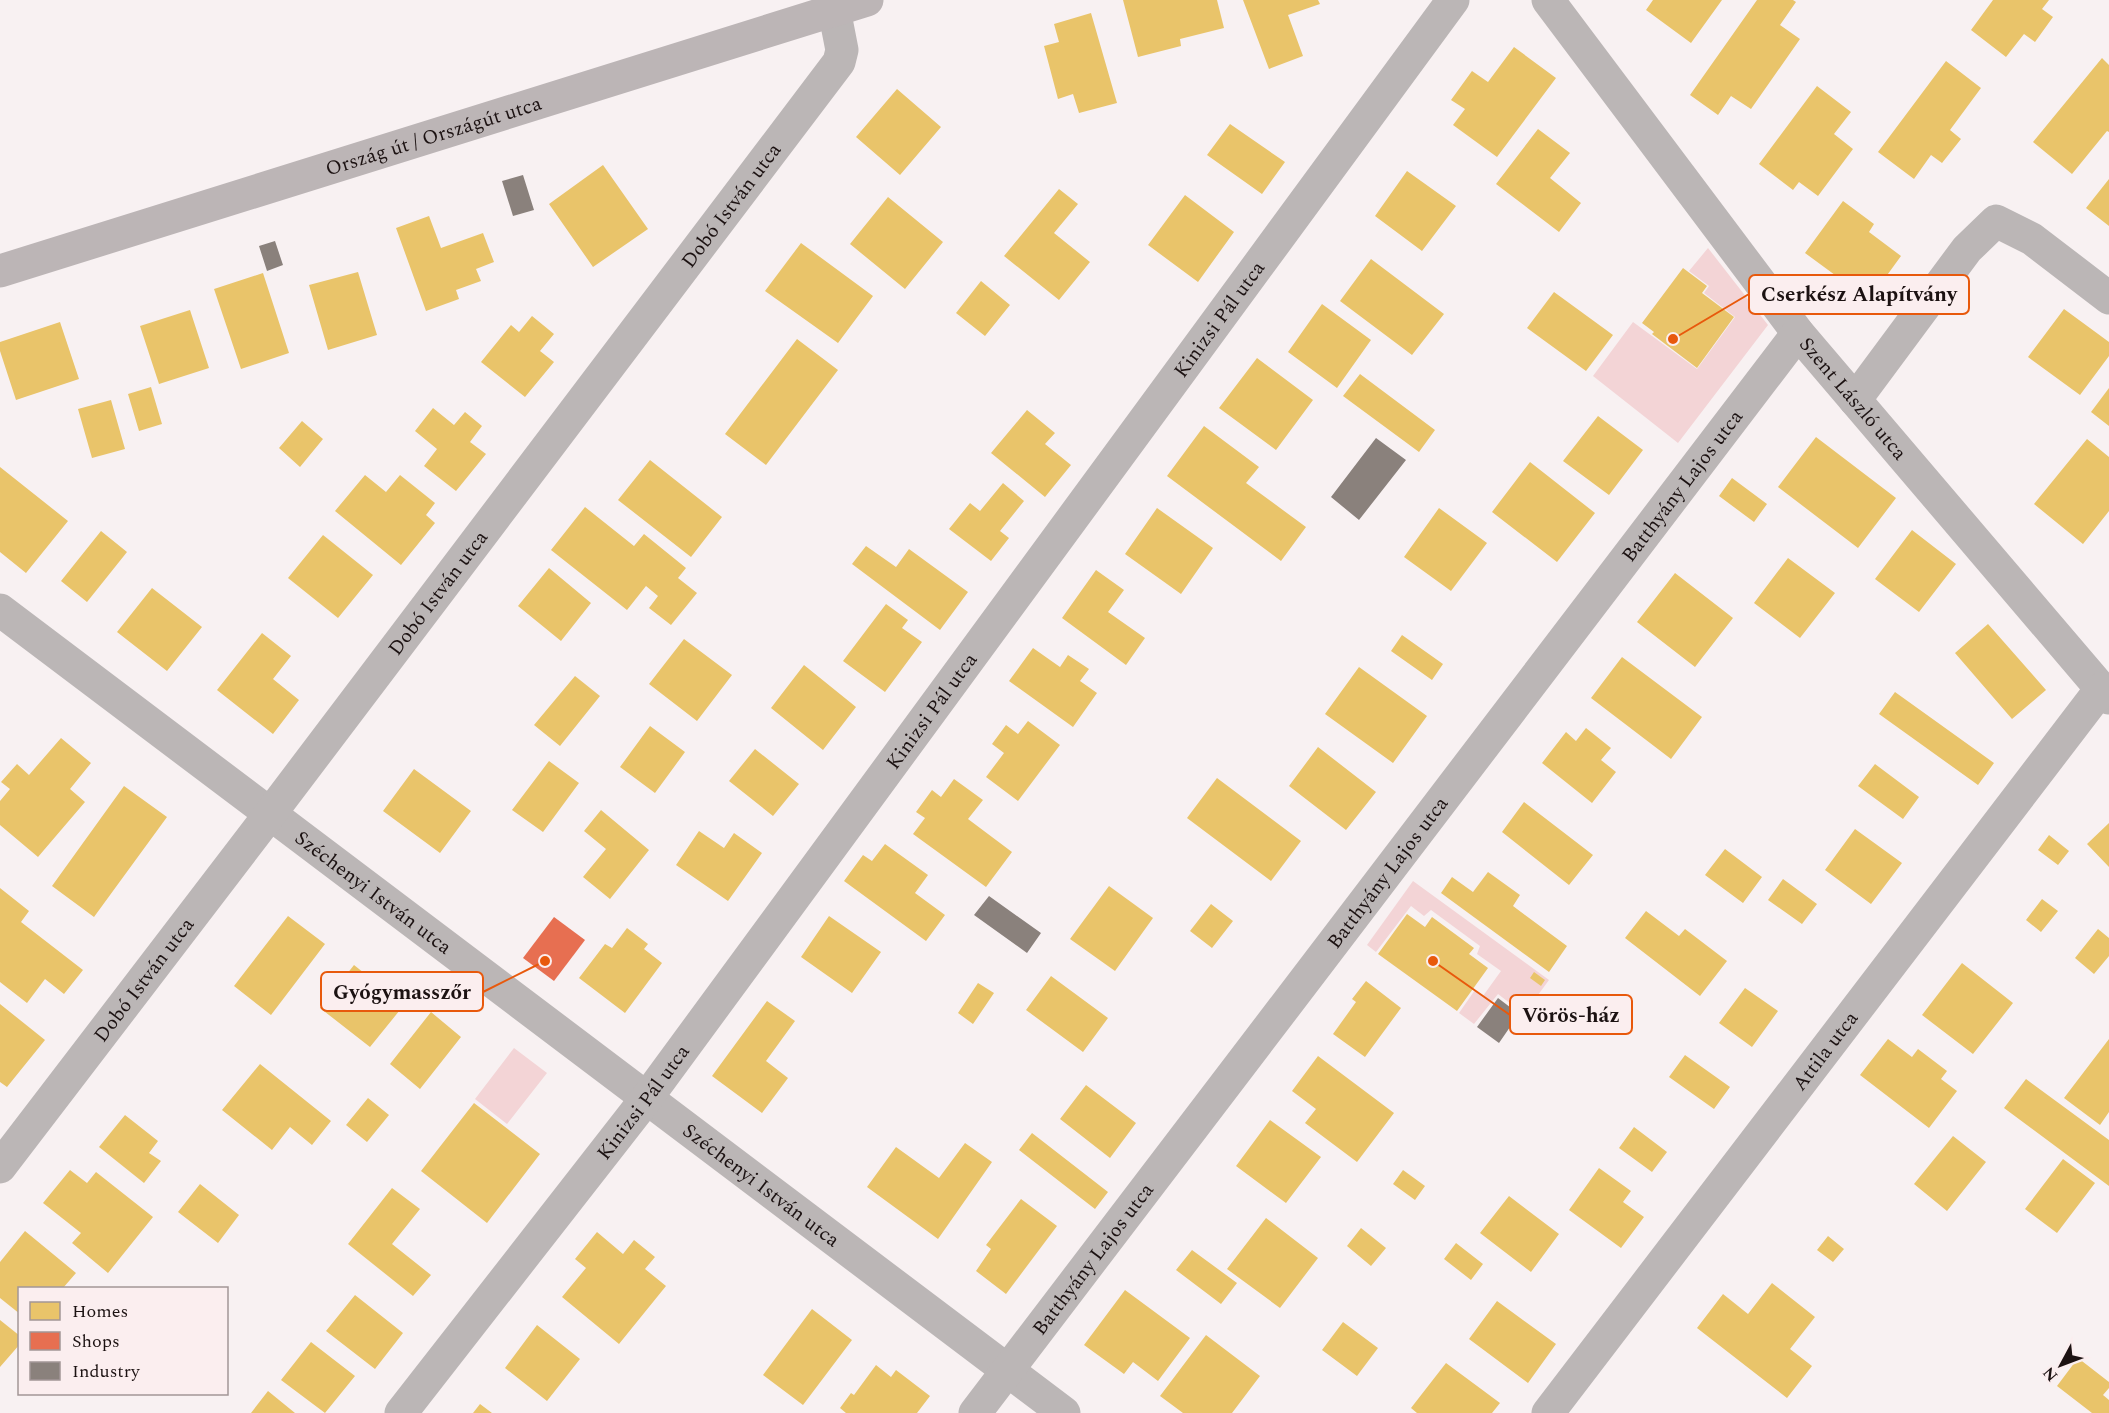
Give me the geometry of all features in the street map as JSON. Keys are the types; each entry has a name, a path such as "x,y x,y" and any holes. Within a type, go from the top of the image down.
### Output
{"main road":[{"name":"Ország út / Országút utca","path":"0,271 867,0"}],"street":[{"name":"Kinizsi Pál utca","path":"401,1413 646,1099 1453,0"},
{"name":"Szent László utca","path":"1548,0 1798,333 2105,694"},
{"name":"Dobó István utca","path":"0,1167 839,62 842,50 834,9"},
{"path":"1855,400 1967,249 1996,221 2032,239 2109,298"},
{"name":"Batthyány Lajos utca","path":"975,1413 1798,333"},
{"name":"Széchenyi István utca","path":"0,610 1064,1413"},
{"name":"Attila utca","path":"1548,1413 2105,694"}],"shaded area":[{"path":"1708,248 1768,325 1678,443 1593,376 1633,322 1697,369 1735,317 1704,293 1709,286 1689,271"},
{"path":"1413,881 1549,980 1524,1014 1498,994 1474,1024 1459,1013 1475,990 1483,996 1501,971 1477,954 1480,946 1431,910 1424,916 1411,906 1376,952 1367,945"},
{"path":"514,1048 547,1073 507,1124 475,1099"}],"building: Homes":[{"path":"1123,0 1217,0 1224,28 1180,39 1181,46 1138,57"},
{"path":"1243,0 1318,0 1320,4 1288,15 1303,56 1269,69"},
{"path":"1653,0 1722,0 1691,43 1646,10"},
{"path":"1757,0 1793,0 1796,2 1780,25 1800,39 1751,109 1731,96 1718,115 1690,95"},
{"path":"1993,0 2049,0 2042,9 2053,17 2035,42 2024,34 2006,57 1971,30"},
{"path":"1091,13 1117,103 1079,113 1073,94 1058,99 1044,46 1059,42 1054,24"},
{"path":"1514,47 1556,78 1497,157 1453,125 1465,109 1451,100 1472,71 1488,82"},
{"path":"2102,58 2109,65 2109,132 2107,131 2072,174 2033,142"},
{"path":"1946,61 1981,88 1950,130 1961,139 1942,163 1931,155 1914,179 1878,152"},
{"path":"1817,86 1851,112 1834,134 1853,149 1818,196 1799,182 1793,190 1759,164"},
{"path":"897,89 941,127 900,175 856,137"},
{"path":"1230,124 1285,162 1262,194 1207,155"},
{"path":"1538,129 1570,153 1550,178 1581,203 1559,232 1496,184"},
{"path":"603,165 648,229 593,267 549,204"},
{"path":"1407,171 1456,206 1422,251 1375,216"},
{"path":"2109,179 2109,226 2086,208"},
{"path":"1059,189 1078,204 1054,233 1090,262 1059,300 1004,256"},
{"path":"1185,195 1234,232 1198,282 1148,245"},
{"path":"888,197 943,242 905,289 850,244"},
{"path":"1843,201 1874,224 1869,232 1901,256 1869,300 1805,253"},
{"path":"429,216 441,248 483,233 494,262 476,269 481,281 456,290 459,299 426,311 396,228"},
{"path":"801,243 873,296 838,343 765,291"},
{"path":"1371,259 1444,314 1412,355 1340,301"},
{"path":"1683,268 1707,286 1702,293 1734,317 1697,368 1652,334 1654,332 1642,323"},
{"path":"358,272 377,335 328,350 309,285"},
{"path":"263,273 289,353 241,369 214,289"},
{"path":"981,281 1010,305 985,336 956,313"},
{"path":"1554,292 1613,335 1586,371 1527,328"},
{"path":"1322,304 1371,340 1337,388 1288,352"},
{"path":"2064,309 2109,342 2109,356 2080,395 2028,357"},
{"path":"190,310 209,368 159,384 140,326"},
{"path":"532,316 554,334 540,351 554,362 525,397 481,362 511,325 519,332"},
{"path":"60,322 79,379 16,400 0,351 0,342"},
{"path":"797,339 838,370 766,465 725,434"},
{"path":"1257,358 1313,400 1276,450 1219,408"},
{"path":"1360,374 1435,430 1419,452 1343,396"},
{"path":"151,387 162,424 139,431 128,394"},
{"path":"2109,388 2109,426 2091,412"},
{"path":"111,400 125,449 92,458 78,409"},
{"path":"433,408 454,425 465,412 482,426 470,442 486,454 456,491 424,466 437,449 415,431"},
{"path":"1027,410 1055,433 1045,444 1071,465 1045,497 991,453"},
{"path":"1598,416 1643,450 1609,495 1563,461"},
{"path":"302,421 323,439 300,467 279,448"},
{"path":"1204,426 1259,467 1246,483 1306,527 1281,561 1167,476"},
{"path":"1816,437 1896,498 1858,548 1778,487"},
{"path":"2087,439 2109,457 2109,511 2083,544 2034,504"},
{"path":"650,460 722,517 691,557 618,500"},
{"path":"1530,462 1595,513 1557,562 1492,512"},
{"path":"0,467 68,521 26,573 0,552"},
{"path":"365,475 386,492 400,475 435,503 426,515 435,523 401,565 335,511"},
{"path":"1732,478 1767,504 1754,522 1719,496"},
{"path":"1003,483 1024,501 1000,531 1009,538 991,561 949,529 970,503 980,511"},
{"path":"585,507 634,546 644,534 686,568 678,578 697,593 671,625 649,608 658,596 646,586 627,610 551,550"},
{"path":"1157,508 1213,548 1181,594 1125,554"},
{"path":"1439,508 1487,543 1451,591 1404,557"},
{"path":"1912,530 1956,564 1919,612 1875,579"},
{"path":"101,531 127,552 87,602 61,581"},
{"path":"323,535 373,575 338,618 288,578"},
{"path":"866,546 896,567 909,549 968,592 940,630 852,564"},
{"path":"1788,558 1835,593 1800,638 1754,603"},
{"path":"549,568 591,603 561,641 518,606"},
{"path":"1096,570 1124,590 1108,612 1145,638 1126,665 1062,618"},
{"path":"1675,573 1733,618 1695,667 1637,622"},
{"path":"152,588 202,627 167,671 117,632"},
{"path":"886,604 908,620 902,628 922,642 885,692 843,661"},
{"path":"1988,624 2046,690 2012,719 1955,653"},
{"path":"262,633 291,656 273,679 299,700 273,734 217,690"},
{"path":"1402,635 1443,664 1432,680 1391,651"},
{"path":"684,639 732,675 697,721 649,684"},
{"path":"1033,648 1060,667 1068,655 1089,669 1080,681 1097,693 1073,727 1009,681"},
{"path":"1622,657 1702,717 1671,759 1591,698"},
{"path":"804,665 856,707 823,750 771,708"},
{"path":"1359,667 1427,716 1393,763 1325,714"},
{"path":"575,676 600,696 560,746 534,725"},
{"path":"1895,692 1994,763 1978,785 1879,714"},
{"path":"1028,721 1060,745 1018,801 986,777 1004,753 992,744 1006,725 1018,734"},
{"path":"650,726 685,752 655,793 620,767"},
{"path":"1586,728 1611,748 1601,760 1616,772 1592,803 1542,763 1566,732 1576,741"},
{"path":"61,738 91,763 70,789 85,802 38,857 0,825 0,801 10,789 1,782 17,764 29,775"},
{"path":"1318,747 1376,792 1346,830 1289,786"},
{"path":"755,749 799,784 773,816 729,781"},
{"path":"549,761 579,783 543,832 512,810"},
{"path":"1875,764 1919,797 1903,819 1858,786"},
{"path":"414,769 471,811 440,853 383,811"},
{"path":"1217,778 1301,841 1271,881 1187,818"},
{"path":"954,779 983,800 968,819 1012,852 986,887 913,834 925,818 916,812 932,790 941,797"},
{"path":"124,786 167,817 94,917 52,886"},
{"path":"1524,802 1593,855 1569,885 1502,832"},
{"path":"601,810 649,850 610,899 583,877 606,849 584,831"},
{"path":"2109,823 2109,867 2087,844"},
{"path":"1855,829 1902,863 1871,904 1825,870"},
{"path":"699,831 724,848 734,833 762,853 728,901 676,865"},
{"path":"2049,835 2069,851 2058,865 2038,850"},
{"path":"885,844 928,875 915,893 945,915 926,941 844,881 863,855 872,861"},
{"path":"1725,849 1762,877 1743,903 1705,875"},
{"path":"1488,872 1520,895 1513,906 1567,946 1549,972 1441,893 1452,877 1473,892"},
{"path":"1783,879 1817,904 1802,924 1768,900"},
{"path":"1109,886 1153,918 1115,971 1070,939"},
{"path":"0,888 29,911 21,922 83,970 64,994 45,979 27,1003 0,982"},
{"path":"2042,899 2058,911 2041,932 2026,920"},
{"path":"1211,904 1233,921 1212,948 1190,931"},
{"path":"1646,911 1679,936 1685,929 1727,961 1700,996 1625,938"},
{"path":"1407,914 1425,927 1432,917 1474,948 1469,954 1488,968 1457,1011 1378,954"},
{"path":"288,916 325,944 271,1015 234,986"},
{"path":"829,916 881,952 852,993 801,957"},
{"path":"627,928 648,944 644,949 662,963 625,1013 579,978 605,944 612,948"},
{"path":"2098,929 2109,938 2109,956 2094,974 2075,958"},
{"path":"1962,963 2013,1003 1973,1054 1922,1015"},
{"path":"354,965 404,1005 370,1047 320,1008"},
{"path":"1534,972 1545,980 1541,986 1530,978"},
{"path":"1051,976 1108,1018 1083,1052 1026,1010"},
{"path":"1366,981 1401,1008 1365,1057 1333,1034 1356,1002 1352,999"},
{"path":"978,983 994,993 973,1024 958,1013"},
{"path":"1745,988 1778,1011 1752,1047 1719,1023"},
{"path":"767,1001 795,1021 766,1061 788,1078 762,1113 712,1076"},
{"path":"0,1004 45,1040 7,1087 0,1082"},
{"path":"431,1012 461,1037 420,1089 390,1064"},
{"path":"1888,1039 1912,1057 1918,1049 1947,1071 1941,1079 1957,1091 1929,1128 1860,1075"},
{"path":"2109,1039 2109,1112 2100,1125 2064,1098"},
{"path":"1685,1055 1730,1087 1714,1109 1669,1077"},
{"path":"1318,1056 1394,1113 1357,1162 1305,1123 1316,1109 1292,1091"},
{"path":"260,1064 331,1121 312,1145 290,1127 272,1150 222,1110"},
{"path":"2026,1079 2109,1140 2109,1186 2004,1108"},
{"path":"1086,1085 1136,1123 1110,1158 1060,1119"},
{"path":"368,1098 389,1115 367,1142 346,1125"},
{"path":"474,1103 540,1154 487,1223 421,1171"},
{"path":"125,1115 158,1141 149,1153 161,1161 144,1183 99,1147"},
{"path":"1270,1120 1321,1157 1286,1203 1236,1166"},
{"path":"1634,1127 1667,1152 1652,1172 1619,1148"},
{"path":"1032,1133 1108,1192 1095,1209 1019,1150"},
{"path":"1953,1136 1986,1162 1947,1211 1914,1184"},
{"path":"965,1143 992,1162 938,1239 867,1187 896,1147 939,1178"},
{"path":"2063,1159 2095,1183 2057,1233 2025,1209"},
{"path":"1599,1168 1631,1191 1623,1202 1644,1217 1621,1248 1569,1210"},
{"path":"70,1170 87,1183 96,1172 153,1217 108,1273 72,1243 81,1233 43,1203"},
{"path":"1403,1170 1425,1186 1415,1200 1393,1184"},
{"path":"200,1184 239,1215 218,1243 178,1212"},
{"path":"392,1188 420,1209 392,1244 431,1275 413,1296 348,1244"},
{"path":"1509,1196 1559,1234 1531,1272 1480,1233"},
{"path":"1021,1199 1057,1226 1006,1294 976,1271 991,1249 986,1245"},
{"path":"1266,1218 1318,1258 1280,1308 1227,1269"},
{"path":"1361,1228 1386,1248 1371,1266 1347,1246"},
{"path":"25,1231 76,1273 64,1287 18,1287 18,1312 0,1298 0,1262"},
{"path":"597,1232 623,1254 634,1240 655,1257 645,1269 666,1286 619,1344 562,1297 586,1268 575,1259"},
{"path":"1828,1236 1844,1249 1833,1262 1817,1250"},
{"path":"1456,1243 1483,1264 1471,1280 1444,1259"},
{"path":"1192,1250 1237,1283 1221,1304 1176,1270"},
{"path":"1772,1283 1815,1317 1790,1349 1812,1366 1787,1398 1697,1328 1723,1294 1748,1314"},
{"path":"1125,1290 1190,1338 1158,1381 1133,1362 1124,1374 1084,1345"},
{"path":"355,1295 403,1333 375,1369 326,1331"},
{"path":"1497,1301 1556,1344 1528,1383 1469,1339"},
{"path":"812,1309 852,1340 803,1405 763,1375"},
{"path":"0,1320 18,1334 18,1346 0,1367"},
{"path":"1343,1322 1378,1348 1357,1376 1322,1350"},
{"path":"537,1325 580,1359 547,1401 505,1368"},
{"path":"1206,1335 1260,1376 1232,1413 1183,1413 1160,1396"},
{"path":"311,1342 355,1376 325,1413 281,1380"},
{"path":"2078,1358 2109,1382 2109,1388 2103,1395 2109,1400 2109,1413 2092,1413 2057,1386"},
{"path":"1446,1363 1500,1403 1492,1413 1417,1413 1411,1408"},
{"path":"876,1365 891,1377 896,1370 930,1396 917,1413 846,1413 840,1408 851,1393 854,1395"},
{"path":"268,1391 295,1413 251,1413"},
{"path":"480,1404 492,1413 473,1413"}],"building: Shops":[{"path":"554,917 585,940 554,981 523,958"}],"building: Industry":[{"path":"523,175 534,210 513,216 502,181"},
{"path":"275,241 283,265 267,271 259,246"},
{"path":"1376,438 1406,460 1359,520 1331,497"},
{"path":"989,896 1041,933 1027,953 974,915"},
{"path":"1498,998 1519,1014 1499,1043 1477,1027"}],"place":[{"name":"Cserkész Alapítvány","path":"1673,339"},
{"name":"Gyógymasszőr","path":"545,961"},
{"name":"Vörös-ház","path":"1433,961"}]}
